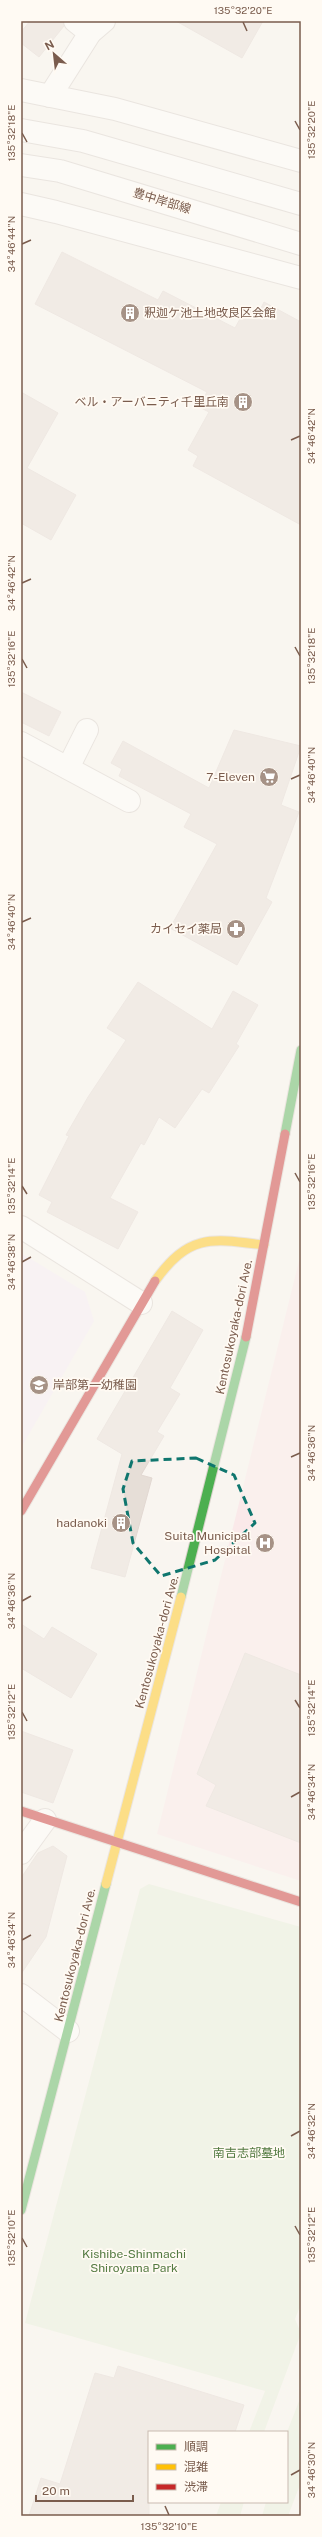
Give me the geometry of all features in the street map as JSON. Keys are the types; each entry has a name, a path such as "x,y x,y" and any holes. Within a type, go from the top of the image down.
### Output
{"street":[{"path":"50,96 90,25"},
{"path":"21,90 115,109 301,161"},
{"path":"21,130 83,141 301,204"},
{"name":"豊中岸部線","path":"21,165 60,171 301,244"},
{"path":"21,204 56,212 301,278"},
{"path":"68,768 87,730"},
{"path":"21,743 129,801"},
{"name":"Kentosukoyaka-dori Ave.","path":"22,2204 204,1511 246,1337 301,1050"},
{"path":"21,1227 141,1303"},
{"path":"21,1511 158,1274 188,1246 215,1239 264,1245"},
{"path":"21,1811 301,1902"},
{"path":"21,1853 45,1820"},
{"path":"21,1995 68,2031"}],"highlighted area":[{"path":"196,1458 234,1475 255,1523 215,1560 161,1576 133,1543 123,1489 132,1461"}],"shaded area":[{"name":"岸部第一幼稚園","path":"21,1253 85,1292 94,1321 21,1448"},
{"name":"Suita Municipal Hospital","path":"301,1253 301,1881 157,1834"}],"green space":[{"name":"Kishibe-Shinmachi Shiroyama Park","path":"149,1884 301,1927 301,2304 295,2319 301,2333 264,2431 249,2431 265,2391 25,2323 140,1889"},
{"path":"301,2396 301,2482 288,2516 262,2516 266,2503 288,2503 287,2431"},
{"path":"221,2503 244,2503 240,2516 216,2516"}],"building":[{"path":"30,21 63,21 64,26 39,57 21,43 21,32"},
{"path":"176,21 263,21 242,58"},
{"path":"62,252 158,300 163,291 235,328 246,308 258,314 264,302 301,322 301,525 193,466 198,456 188,450 209,412 199,407 207,392 35,304"},
{"path":"21,392 58,413 27,468 76,495 51,540 21,523"},
{"path":"21,692 61,712 49,736 21,722"},
{"path":"234,730 301,746 281,805 299,812 266,898 272,902 237,965 170,928 217,844 184,827 191,814 119,776 122,769 111,763 123,741 209,788"},
{"path":"138,982 212,1029 233,991 258,1005 236,1044 239,1046 209,1093 202,1089 175,1128 159,1117 144,1145 141,1143 110,1198 138,1212 118,1249 47,1212 52,1202 39,1195 69,1136 66,1135 88,1097 126,1040 107,1028"},
{"path":"172,1311 203,1330 170,1388 180,1394 157,1432 164,1436 141,1475 152,1478 125,1577 91,1568 122,1454 97,1439"},
{"path":"21,1624 44,1639 52,1627 97,1654 71,1698 21,1668"},
{"path":"245,1653 301,1675 301,1843 206,1806 216,1785 197,1774"},
{"path":"21,1731 73,1750 53,1803 21,1792"},
{"path":"53,1846 67,1856 46,1937 21,1974 21,1878 38,1853"},
{"path":"118,2366 244,2405 235,2431 148,2431 149,2516 29,2516 41,2478 60,2484 95,2373 114,2378"}],"traffic: fast":[{"path":"285,1134 301,1050"},
{"path":"181,1597 246,1337"},
{"path":"21,2210 106,1884"}],"traffic: slow":[{"path":"155,1281 167,1266 179,1255 190,1247 202,1243 229,1241 264,1245"},
{"path":"106,1884 181,1597"}],"traffic: jam":[{"path":"246,1337 285,1134"},
{"path":"21,1511 155,1281"},
{"path":"21,1811 301,1902"}],"place":[{"name":"釈迦ケ池土地改良区会館","path":"130,313"},
{"name":"ベル・アーバニティ千里丘南","path":"243,402"},
{"name":"7-Eleven","path":"269,777"},
{"name":"カイセイ薬局","path":"236,929"},
{"name":"岸部第一幼稚園","path":"39,1385"},
{"name":"hadanoki","path":"121,1523"},
{"name":"Suita Municipal Hospital","path":"265,1543"}],"park label":[{"name":"南吉志部墓地","path":"249,2153"}]}
